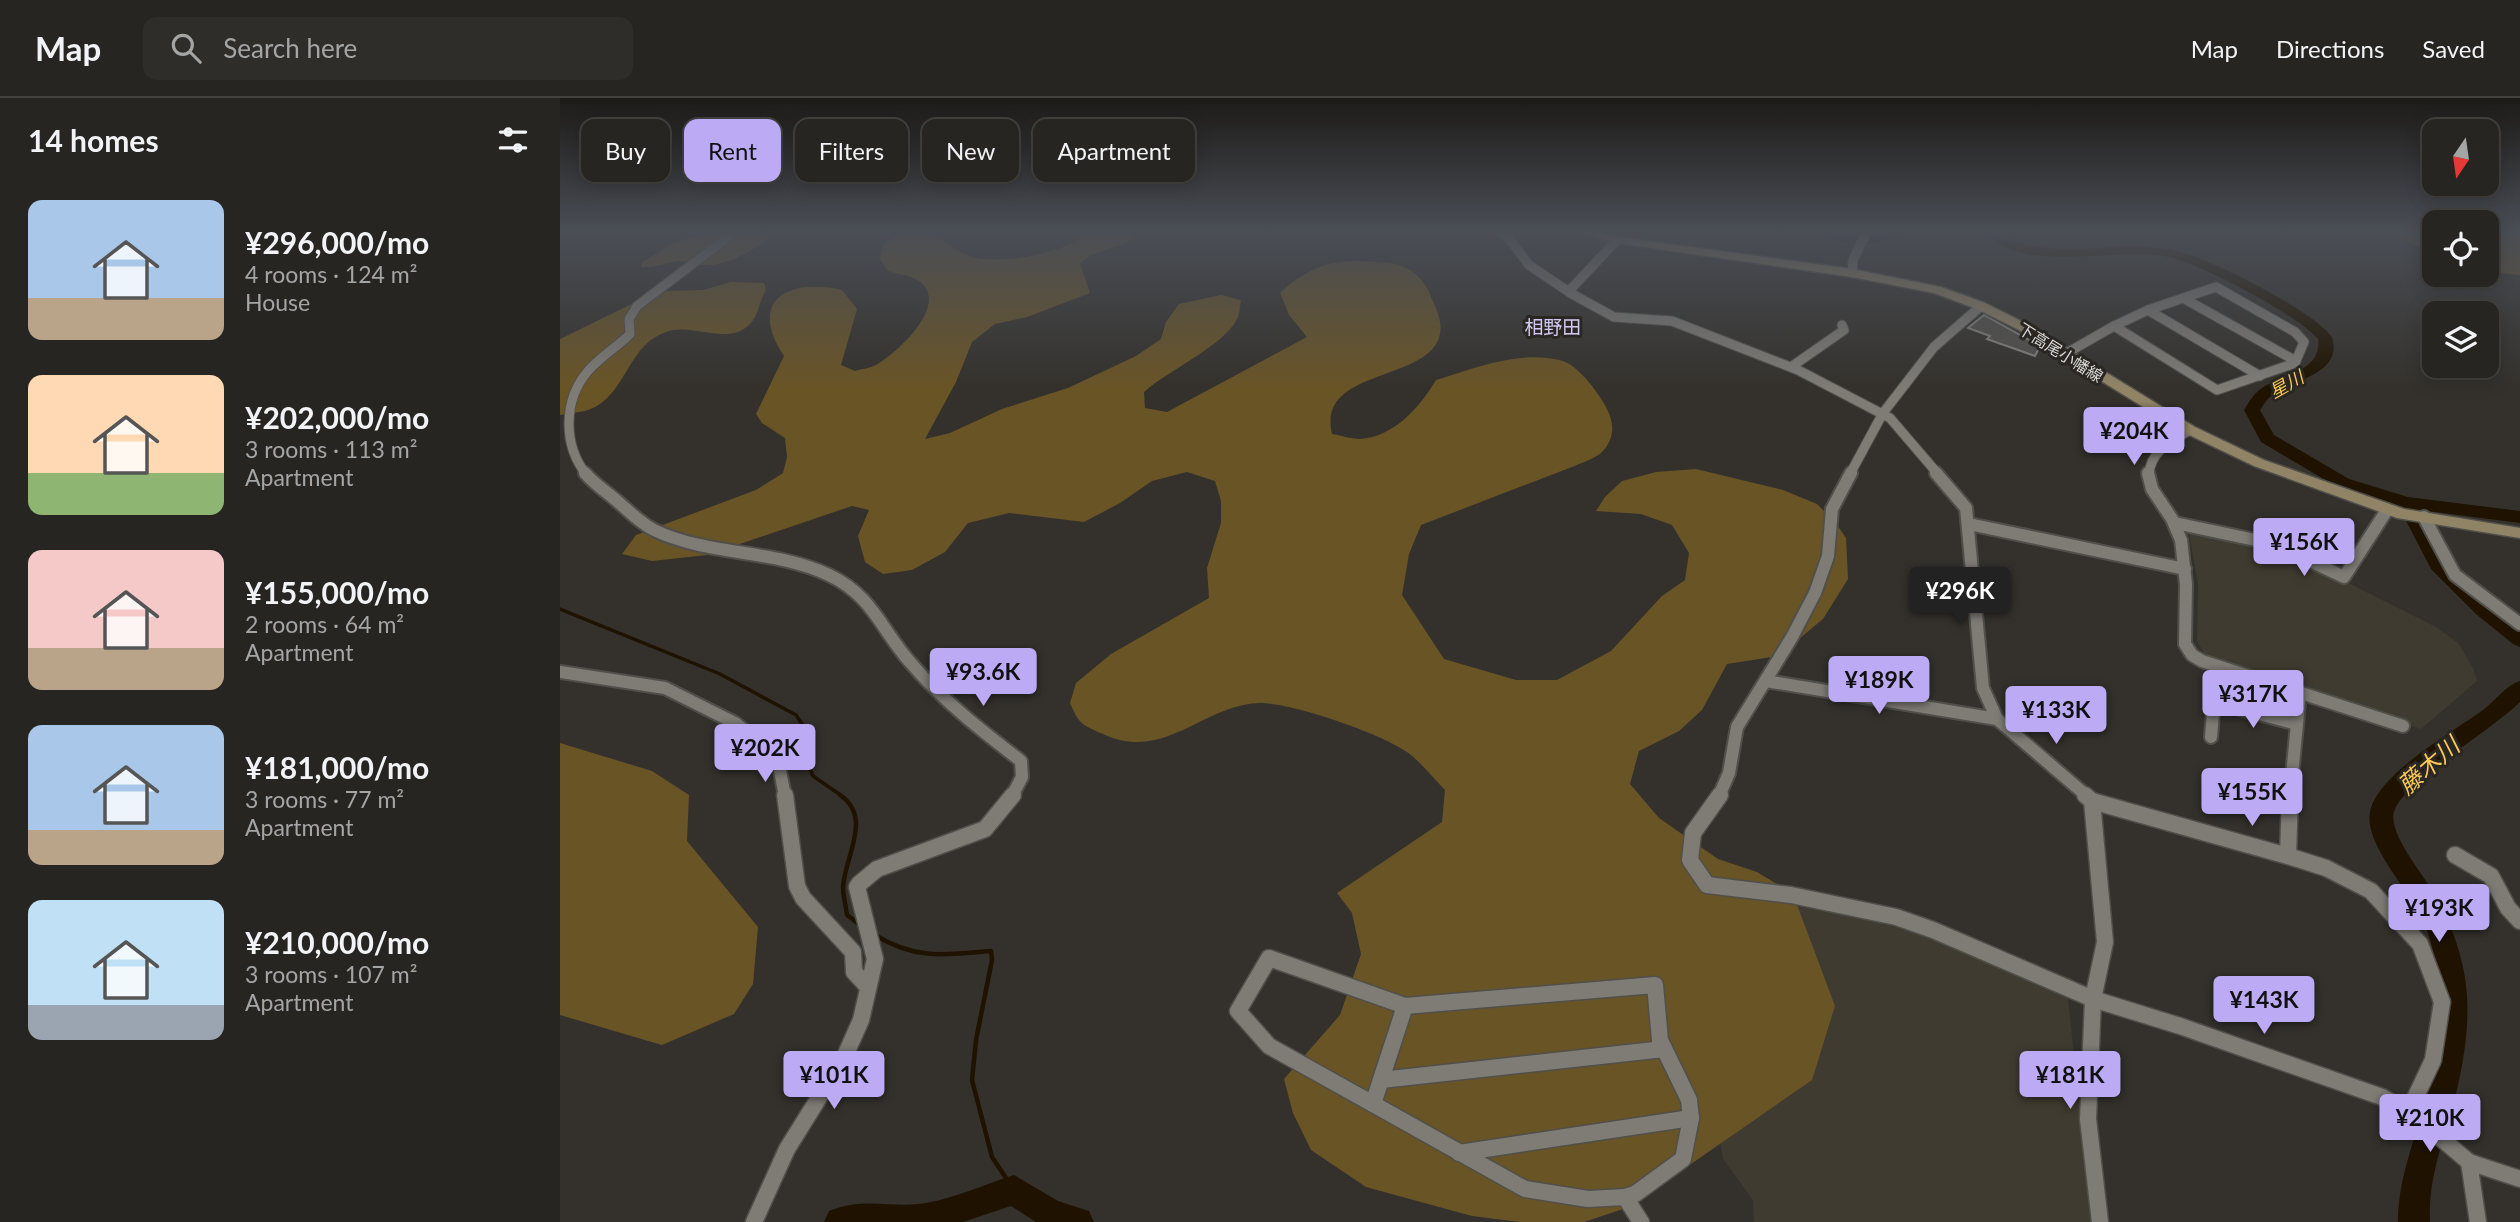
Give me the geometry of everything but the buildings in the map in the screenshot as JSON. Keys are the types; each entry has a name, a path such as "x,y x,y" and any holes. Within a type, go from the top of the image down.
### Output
{"main road":[{"name":"下高尾小幡線","path":"1907,283 1981,306 2190,430 2259,463 2394,512 2520,533"}],"street":[{"path":"668,283 631,312 630,334 586,373 577,388 565,421 565,440 576,463 592,482 612,496 640,523 697,544 753,553 825,574 868,599 909,662 985,733 1021,761 1023,777 1008,803 985,829 877,869 862,879 857,887 875,958 861,1020 845,1056 788,1149 754,1222"},
{"path":"1557,283 1614,317 1672,321 1791,368 1890,418 1966,508 1983,688 1997,719 2092,801 2326,868 2371,891 2420,944 2442,1002 2432,1060 2412,1115"},
{"path":"1569,291 1576,283"},
{"path":"2066,354 2114,326 2147,310 2216,287 2295,332 2304,342 2296,361 2217,390 2114,326"},
{"path":"2183,298 2296,361"},
{"path":"1981,306 1934,347 1883,413 1832,509 1828,556 1815,593 1737,727 1729,773 1720,795 1692,833 1690,860 1707,885 1791,895 1896,917 1979,948 2093,999 2180,1026 2369,1092 2412,1115 2469,1162 2520,1179"},
{"path":"2147,310 2260,376"},
{"path":"1791,368 1844,330 1842,326"},
{"path":"2190,430 2158,451 2150,462 2148,478 2156,496 2175,523 2182,542 2185,569 2185,644 2188,651 2202,661 2403,726"},
{"path":"2175,523 2274,544 2344,577 2394,512"},
{"path":"2421,517 2455,575 2520,624"},
{"path":"1969,524 2185,569"},
{"path":"560,673 625,680 665,688 735,723 769,750 778,761 785,793 797,886 803,898 853,952 854,972 868,987"},
{"path":"1766,681 1997,719"},
{"path":"2288,856 2300,693"},
{"path":"2211,737 2214,702 2297,724"},
{"path":"2092,801 2105,942 2093,999 2088,1119 2100,1222"},
{"path":"2455,855 2491,876 2508,908 2520,921"},
{"path":"1269,958 1405,1006 1655,985 1660,1040 1664,1049 1689,1100 1690,1118 1683,1160 1635,1194 1588,1199 1525,1189 1269,1046 1238,1011 1269,958"},
{"path":"1373,1104 1405,1006"},
{"path":"1381,1080 1664,1049"},
{"path":"1459,1153 1690,1118"},
{"path":"2469,1162 2478,1222"},
{"path":"1625,1197 1641,1222"}],"shaded area":[{"path":"726,283 764,283 766,290 755,316 741,331 731,334 687,330 666,332 644,347 615,389 597,406 560,415 560,339 644,298 666,291 703,290"},
{"path":"921,283 1087,283 1090,293 1027,317 995,324 972,342 956,382 925,439 950,433 1002,409 1068,388 1136,356 1161,339 1166,322 1179,304 1221,295 1241,300 1238,317 1222,337 1144,392 1145,408 1167,412 1307,337 1289,315 1280,293 1291,283 1424,283 1440,323 1440,334 1432,350 1417,361 1357,386 1341,397 1332,412 1332,434 1360,439 1384,433 1414,410 1436,380 1483,366 1531,357 1563,361 1575,368 1603,402 1611,418 1611,436 1601,453 1577,465 1421,525 1409,554 1402,595 1444,659 1516,680 1557,680 1611,651 1662,596 1685,580 1689,553 1672,525 1641,514 1596,511 1605,497 1622,481 1656,472 1696,469 1783,490 1817,504 1846,538 1848,579 1823,619 1778,656 1727,664 1702,710 1679,731 1639,751 1630,784 1659,818 1718,859 1757,872 1793,894 1835,1006 1812,1080 1629,1207 1584,1222 1520,1222 1472,1216 1366,1187 1311,1150 1293,1113 1284,1079 1340,1015 1361,954 1352,913 1337,893 1442,822 1445,790 1417,760 1394,744 1336,720 1275,704 1239,706 1165,737 1146,742 1125,741 1103,734 1079,720 1070,703 1076,683 1111,654 1209,598 1207,568 1221,523 1221,501 1215,481 1187,472 1152,481 1120,503 1084,522 1009,513 968,523 945,552 912,570 883,574 865,562 858,536 869,510 852,506 707,555 652,561 622,554 636,535 756,490 783,473 787,457 785,438 762,423 756,414 784,356 774,337 770,320 772,307 779,297 805,287 842,290 857,309 841,365 855,371 876,365 907,339 925,315 929,302 927,291"},
{"path":"2189,533 2276,552 2334,576 2436,627 2458,643 2473,668 2477,681 2421,729 2236,667 2204,653 2197,641 2198,585"},
{"path":"560,743 652,771 689,795 687,841 758,927 753,984 734,1014 662,1045 560,1015"},
{"path":"1756,900 1860,917 2072,979 2068,998 2091,1222 1754,1222 1753,1200 1723,1159 1714,1104"}],"waterway":[{"name":"星川","path":"2240,283 2294,313 2323,335 2326,342 2325,352 2315,367 2265,393 2252,410 2267,438 2343,483 2406,503"},
{"name":"星川","path":"2406,503 2520,517"},
{"name":"藤木川","path":"2406,503 2438,564 2483,609 2520,639"},
{"path":"560,609 720,674 796,715 804,727 809,743 808,765 813,776 842,796"},
{"name":"藤木川","path":"2414,1222 2418,1175 2447,1066 2453,1013 2452,978 2440,932 2427,903 2390,845 2381,820 2382,810 2399,786 2493,714 2520,689"},
{"path":"840,795 850,804 855,814 855,838 843,887 847,915 860,925"},
{"path":"875,935 904,949 931,954 991,951 992,960 976,1040 972,1080 992,1157 1014,1190"},
{"path":"840,1222 874,1217 925,1219 1014,1190 1051,1214 1078,1222"}],"district":[{"name":"相野田","path":"1553,326"}]}
